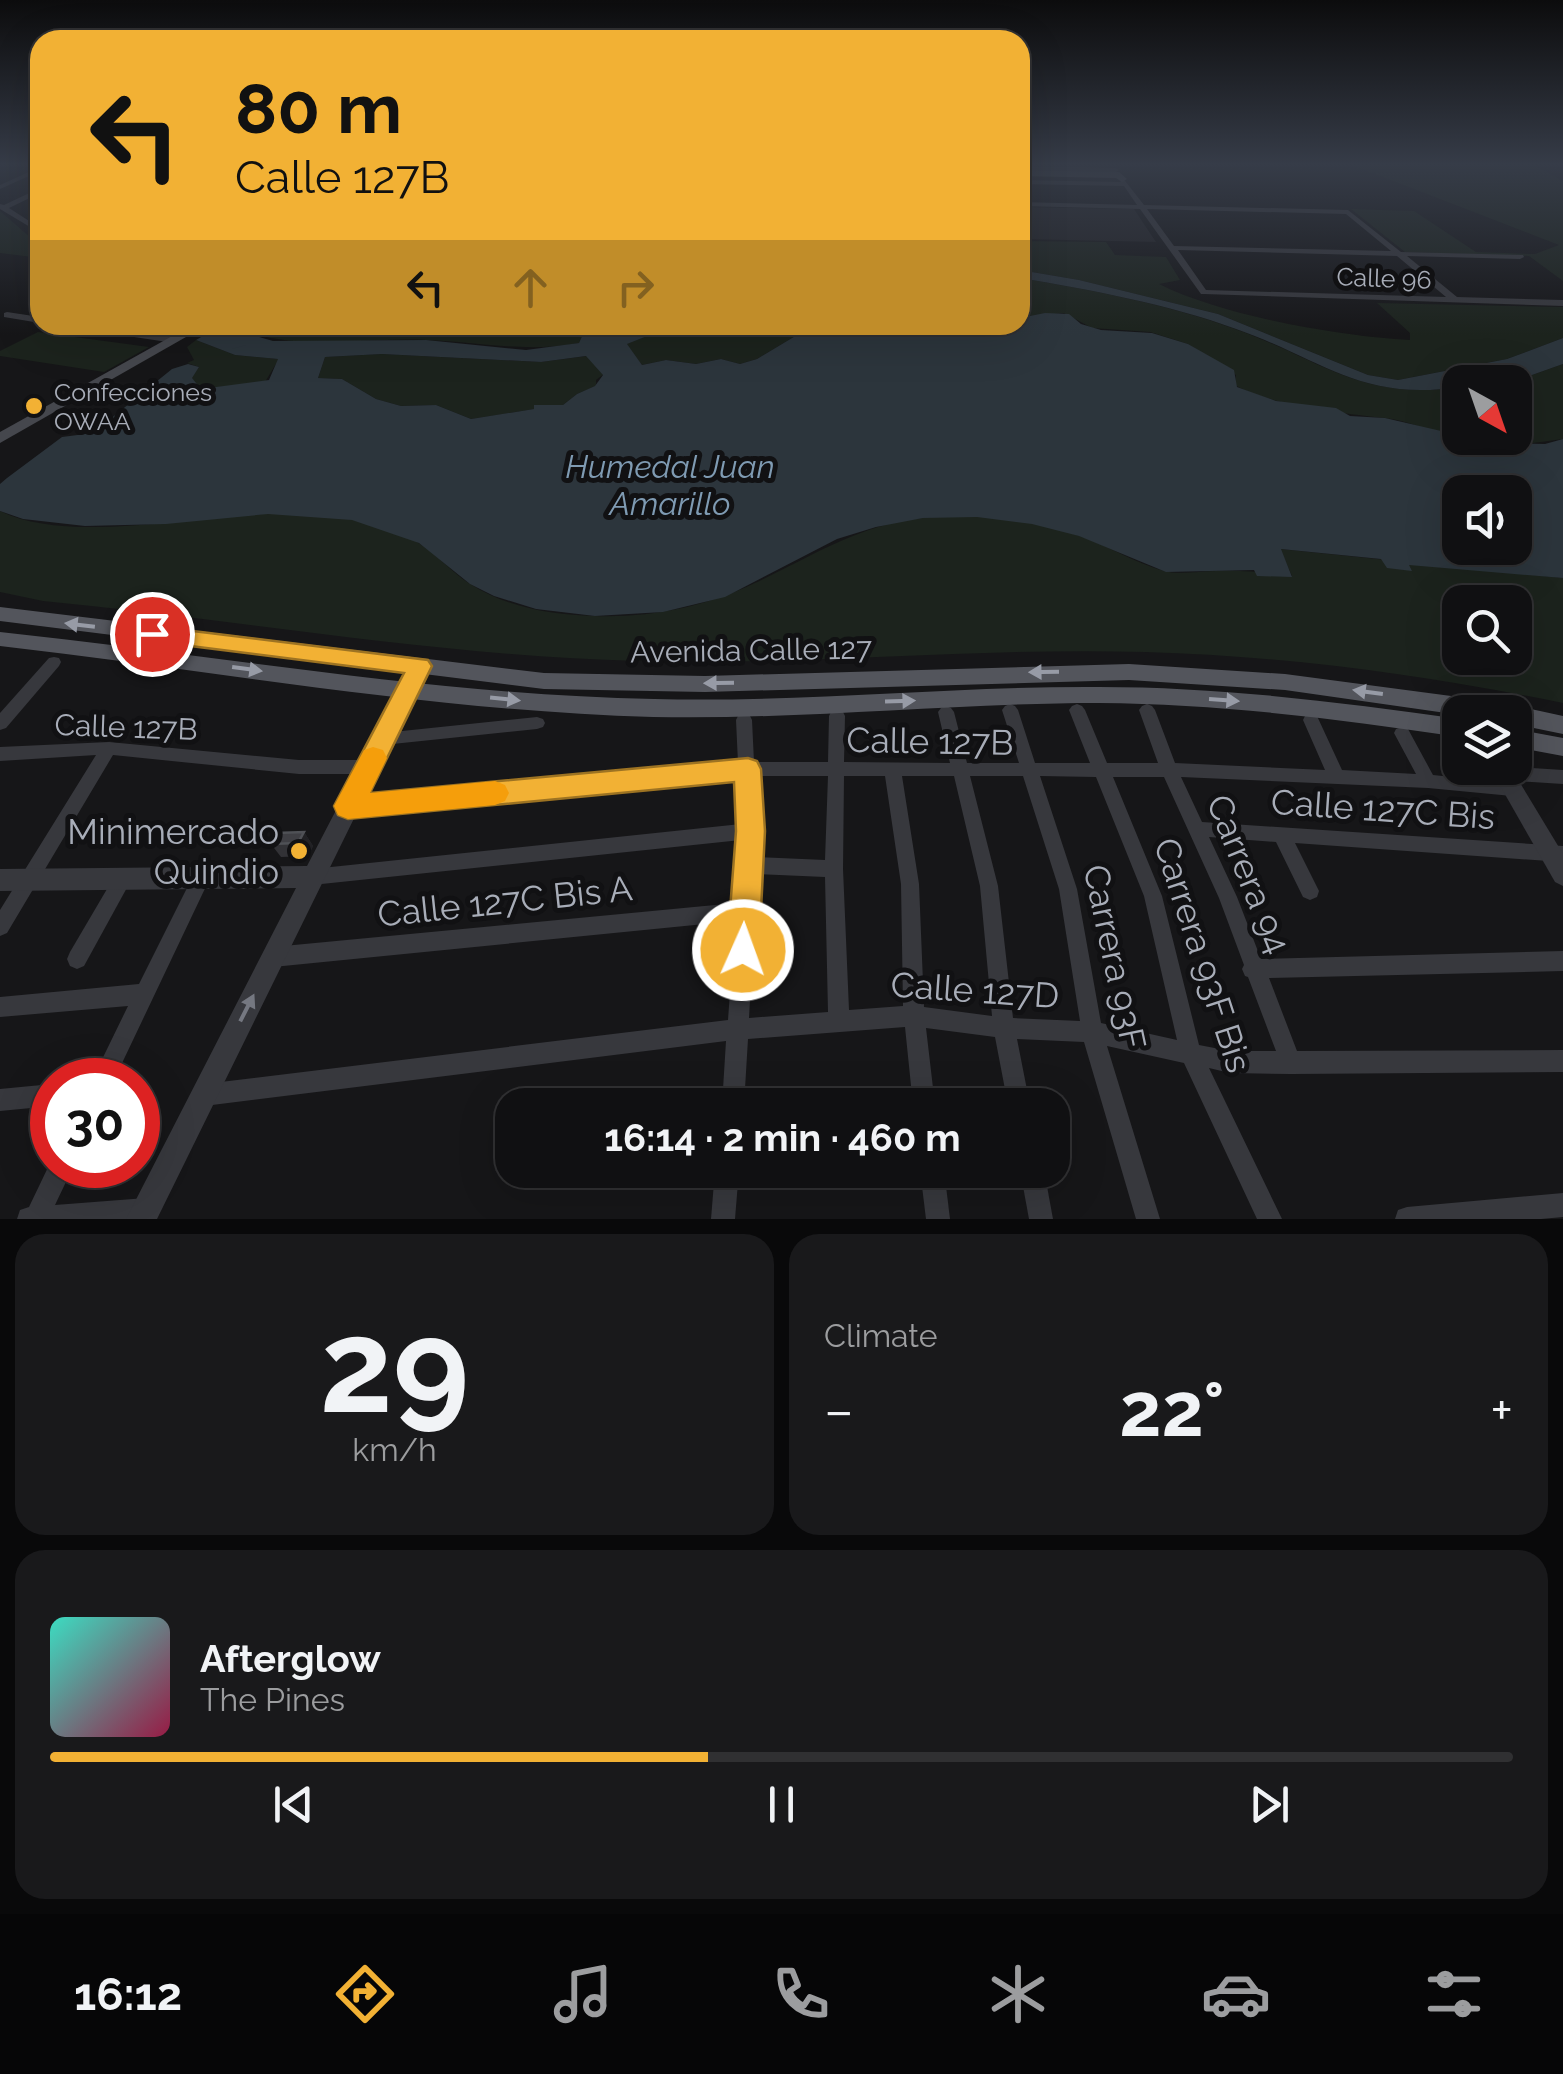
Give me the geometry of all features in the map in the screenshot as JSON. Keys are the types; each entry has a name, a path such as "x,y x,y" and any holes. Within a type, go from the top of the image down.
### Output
{"main road":[{"path":"0,438 184,335"},
{"name":"Avenida Calle 127","path":"0,614 544,681 651,684 1130,672 1286,682 1442,712"},
{"name":"Avenida Calle 127","path":"0,639 528,702 652,708 1070,696 1187,697 1442,715"},
{"path":"1532,719 1563,725"},
{"path":"1532,742 1563,748"}],"street":[{"path":"1152,222 1170,248 1520,257"},
{"path":"1360,222 1456,300"},
{"name":"Calle 96","path":"1170,248 1204,292 1563,304"},
{"path":"7,315 30,318"},
{"path":"148,335 177,339"},
{"path":"0,724 54,662"},
{"path":"33,1219 144,1215 420,666"},
{"name":"Carrera 93F","path":"1010,710 1068,888 1092,1032 1148,1219"},
{"name":"Carrera 93F Bis","path":"1076,710 1153,896 1191,1054 1270,1219"},
{"name":"Carrera 94","path":"1147,710 1169,770 1228,897 1291,1064"},
{"path":"946,712 990,886 1004,1028 1016,1088"},
{"path":"837,716 834,869 839,1022"},
{"path":"735,1088 750,831 744,720"},
{"path":"1311,720 1336,776"},
{"path":"383,739 537,723"},
{"path":"1402,733 1428,781"},
{"path":"0,927 109,748"},
{"name":"Calle 127B","path":"0,754 109,748 299,767 369,767"},
{"name":"Calle 127B","path":"348,806 748,769 1169,770 1442,780"},
{"path":"893,771 910,884 914,1016 922,1088"},
{"name":"Calle 127B","path":"1532,777 1563,778"},
{"path":"1510,785 1556,853 1563,874"},
{"name":"Calle 127C Bis","path":"1198,829 1556,853"},
{"path":"0,880 312,877 750,831"},
{"path":"1281,835 1310,891"},
{"path":"748,866 834,869"},
{"path":"78,960 123,878"},
{"path":"114,1058 201,878"},
{"name":"Calle 127C Bis A","path":"273,956 744,910"},
{"path":"1252,968 1563,961"},
{"path":"0,1007 145,994"},
{"name":"Calle 127D","path":"204,1095 740,1029 914,1016 1004,1028 1092,1032 1230,1062 1563,1061"},
{"path":"0,1100 30,1097"},
{"path":"33,1219 50,1188"},
{"path":"722,1219 725,1188"},
{"path":"934,1188 938,1219"},
{"path":"1035,1188 1041,1219"},
{"path":"1407,1219 1563,1206"}],"shaded area":[{"path":"0,222 12,222 30,237 30,257 0,253"},
{"path":"1030,222 1143,222 1156,242 1030,239"},
{"path":"1367,222 1430,222 1476,252 1535,254 1559,245 1499,222 1563,222 1563,281 1529,256 1405,252"},
{"path":"1030,241 1106,242 1115,255 1166,257 1180,280 1159,284 1215,306 1316,329 1410,340 1410,333 1377,303 1563,307 1563,338 1507,359 1476,365 1442,365 1442,372 1398,380 1368,375 1218,314 1030,272"},
{"path":"1030,280 1183,312 1368,383 1442,389 1442,433 1395,420 1308,408 1268,398 1235,385 1236,375 1188,344 1150,332 1092,328 1064,313 1030,317"},
{"path":"32,335 149,347 104,372 0,356 0,351"},
{"path":"259,335 583,335 579,343 540,347 426,340 310,342"},
{"path":"649,335 797,335 757,359 740,364 721,359 696,364 666,360 642,365 626,344"},
{"path":"196,340 235,355 279,359 265,382 201,389 191,378 199,367 187,363 194,360 187,347"},
{"path":"382,354 541,362 587,356 604,374 596,380 596,386 563,405 535,405 535,409 471,419 436,405 401,406 376,399 342,379 318,378 325,357"},
{"path":"1563,364 1563,439 1532,443 1532,375"},
{"path":"0,511 31,522 106,527 266,514 345,518 390,529 417,542 463,579 499,599 546,612 594,616 656,613 697,605 755,583 848,538 887,525 929,517 995,518 1080,536 1170,572 1245,571 1292,576 1280,549 1563,578 1563,703 1355,669 1198,654 1018,652 701,662 563,658 43,601 0,592"}],"water":[{"path":"1030,272 1218,314 1368,375 1398,380 1442,372 1442,389 1368,383 1184,312 1030,280"},
{"name":"Humedal Juan Amarillo","path":"1069,314 1081,324 1101,330 1152,333 1188,344 1234,370 1237,387 1276,401 1336,408 1350,416 1385,418 1442,431 1442,455 1532,455 1532,444 1563,439 1563,578 1409,565 1412,571 1387,568 1381,559 1281,549 1292,577 1257,576 1254,570 1166,572 1079,536 1032,524 977,517 923,518 837,539 725,597 663,612 595,616 536,609 494,596 470,584 419,543 352,520 268,514 166,524 85,526 23,519 0,511 0,484 7,478 62,437 93,433 172,369 188,364 199,367 192,378 201,389 269,380 278,359 235,355 196,340 205,335 252,335 273,341 426,340 526,350 579,343 583,335 650,335 627,344 642,365 666,360 696,364 721,359 740,364 757,359 797,335 1030,335 1030,316","holes":["382,354 541,362 586,356 603,375 595,386 563,405 534,405 534,409 471,419 436,405 401,406 376,399 342,379 318,378 325,357"]},
{"path":"1563,338 1563,364 1532,375 1532,365 1476,365 1507,359"}],"building":[{"path":"304,832 298,843 271,844 276,833"}],"waterway":[{"path":"215,335 238,345"}],"slow traffic":[{"path":"373,758 348,806 495,793"}],"place":[{"name":"Confecciones OWAA","path":"34,406"},
{"name":"Minimercado Quindio","path":"299,851"}],"route":[{"path":"152,634 420,666 348,806 748,769 750,831 743,950"}]}
